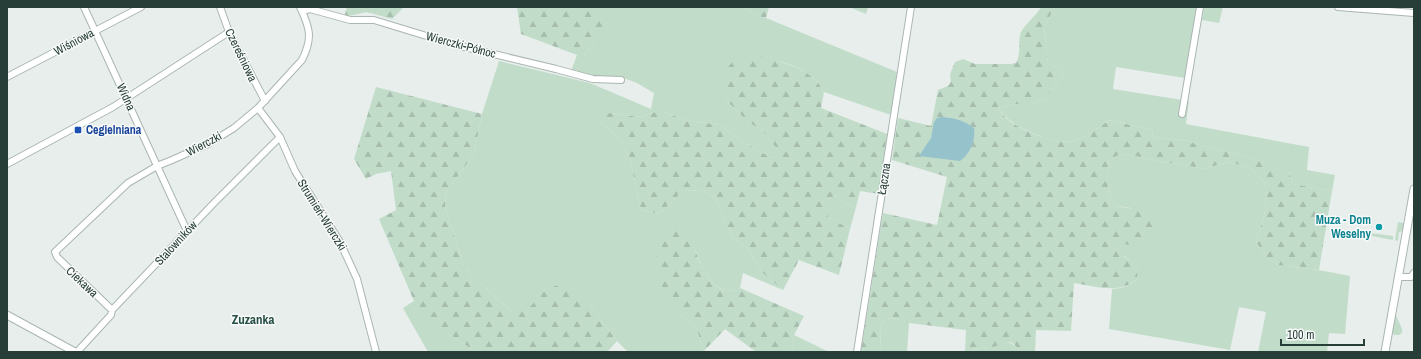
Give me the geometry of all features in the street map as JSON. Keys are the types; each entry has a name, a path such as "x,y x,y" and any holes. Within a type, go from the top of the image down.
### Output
{"street":[{"name":"Widna","path":"84,7 187,231"},
{"name":"Wiśniowa","path":"7,76 141,7"},
{"name":"Czereśniowa","path":"220,7 229,32 265,101"},
{"name":"Łączna","path":"857,352 911,7"},
{"path":"1182,114 1200,7"},
{"path":"1338,7 1414,13"},
{"name":"Wierczki-Północ","path":"301,9 310,9 350,20 374,20 456,45 593,79 621,80"},
{"name":"Wierczki","path":"55,252 128,183 157,166 208,144 234,128 258,108 302,60 306,51 309,40 309,32 308,24 301,9"},
{"path":"7,164 126,98 229,32"},
{"name":"Strumień-Wierczki","path":"258,108 280,137 295,171 337,236 349,260 357,279 376,352"},
{"name":"Stalowników","path":"76,352 111,314 112,310 187,231 280,137"},
{"path":"1385,352 1414,189"},
{"name":"Ciekawa","path":"55,252 57,257 112,310"},
{"path":"1398,277 1411,277 1414,273"},
{"path":"7,315 76,352"}],"green space":[{"path":"347,7 404,7 392,19 367,12 344,17"},
{"path":"517,7 593,7 603,15 608,22 606,37 596,41 584,55 577,55 521,34"},
{"path":"593,7 744,7 755,15 766,18 897,72 891,115 824,92 808,73 785,63 768,59 725,99 748,122 763,131 777,149 778,156 772,158 745,143 720,125 685,120 664,112 655,112 639,117 610,113 596,119 621,139 630,159 641,210 659,214 683,191 703,190 716,199 732,237 747,248 764,274 783,290 743,273 740,288 731,290 722,289 715,285 710,279 700,263 694,246 668,304 697,329 703,352 628,352 617,341 588,302 546,290 528,309 522,312 512,312 471,275 464,266 445,208 446,192 474,154 482,114 499,61 590,83 651,109 654,93 637,83 621,77 594,76 571,71 577,55 584,55 596,41"},
{"path":"744,7 769,7 766,18 755,15"},
{"path":"849,7 868,7 866,14"},
{"path":"1041,7 1055,7 1044,27 1048,63 1059,68 1064,77 1055,85 1045,99 1031,104 1014,104 998,108 1003,115 1031,133 1053,140 1063,141 1072,141 1082,138 1110,120 1152,130 1153,137 1183,140 1281,168 1289,172 1293,184 1332,191 1319,270 1278,265 1268,259 1256,242 1265,212 1267,191 1264,182 1250,168 1229,162 1202,169 1127,154 1116,156 1109,161 1108,184 1112,201 1115,206 1138,210 1149,215 1156,224 1155,228 1150,238 1142,244 1122,244 1118,249 1121,254 1138,268 1137,279 1130,284 1123,287 1107,288 1074,283 1071,331 1036,330 1035,352 1020,352 1014,344 1008,342 993,347 965,352 966,330 909,323 894,318 881,323 880,352 861,352 883,213 937,225 947,177 892,160 898,118 931,126 938,90 948,86 951,82 950,74 955,62 963,59 975,64 1016,63 1019,55 1019,40 1021,32","holes":["942,117 949,117 969,125 921,153 926,147"]},
{"path":"1055,7 1197,7 1185,78 1116,67 1113,89 1189,101 1186,124 1309,147 1307,170 1335,175 1332,191 1293,184 1289,172 1280,168 1236,154 1183,140 1153,137 1152,130 1110,120 1082,138 1072,141 1053,140 1042,137 1031,133 1011,121 1003,115 998,108 1014,104 1031,104 1045,99 1055,85 1064,77 1059,68 1048,63 1044,27"},
{"path":"1204,7 1223,7 1219,23 1202,20"},
{"path":"753,54 803,70 818,83 824,92 821,108 887,134 879,194 860,191 856,207 845,204 835,195 828,200 828,217 850,229 839,275 799,260 783,290 764,274 747,248 732,237 716,199 703,190 683,191 659,214 641,210 630,159 621,139 596,119 600,115 610,113 639,117 655,112 664,112 685,120 720,125 745,143 772,158 777,156 777,149 763,131 748,122 725,99 723,85 727,69 732,62"},
{"path":"376,87 482,114 474,154 446,192 445,208 464,266 471,275 512,312 529,308 546,290 564,284 588,302 617,341 607,352 477,352 452,337 426,318 414,301 379,219 396,210 391,171 376,174 366,179 354,159"},
{"path":"1127,154 1202,169 1229,162 1250,168 1264,182 1267,191 1265,212 1256,242 1268,259 1278,265 1319,270 1350,276 1345,334 1329,333 1327,352 1258,352 1266,312 1239,307 1230,350 1109,329 1112,289 1125,287 1137,279 1138,268 1126,257 1120,254 1118,249 1122,244 1129,244 1131,208 1115,206 1110,195 1108,184 1109,161 1116,156"},
{"path":"835,195 845,204 856,207 850,229 828,217 828,200"},
{"path":"1398,222 1404,223 1403,231 1399,232 1398,241 1395,240"},
{"path":"677,231 688,236 694,245 698,258 705,272 713,284 725,290 740,288 804,316 794,335 791,352 756,352 725,329 703,352 697,329 668,304 658,277 656,262 659,239 665,232"},
{"path":"1370,233 1393,236 1393,240 1372,236"},
{"path":"414,301 427,318 452,337 477,352 428,352 403,308"},
{"path":"1396,315 1402,329 1402,333 1399,335 1394,335 1392,331"},
{"path":"894,318 909,323 907,352 880,352 881,323"},
{"path":"794,335 829,352 791,352"},
{"path":"1003,342 1013,344 1020,352 968,352 994,346"}],"water":[{"path":"942,117 959,120 974,128 972,146 967,155 960,161 919,156 931,138 934,122 937,118"}],"place":[{"name":"Cegielniana","path":"78,130"},
{"name":"Muza - Dom Weselny","path":"1379,227"}],"district":[{"name":"Zuzanka","path":"253,319"}]}
